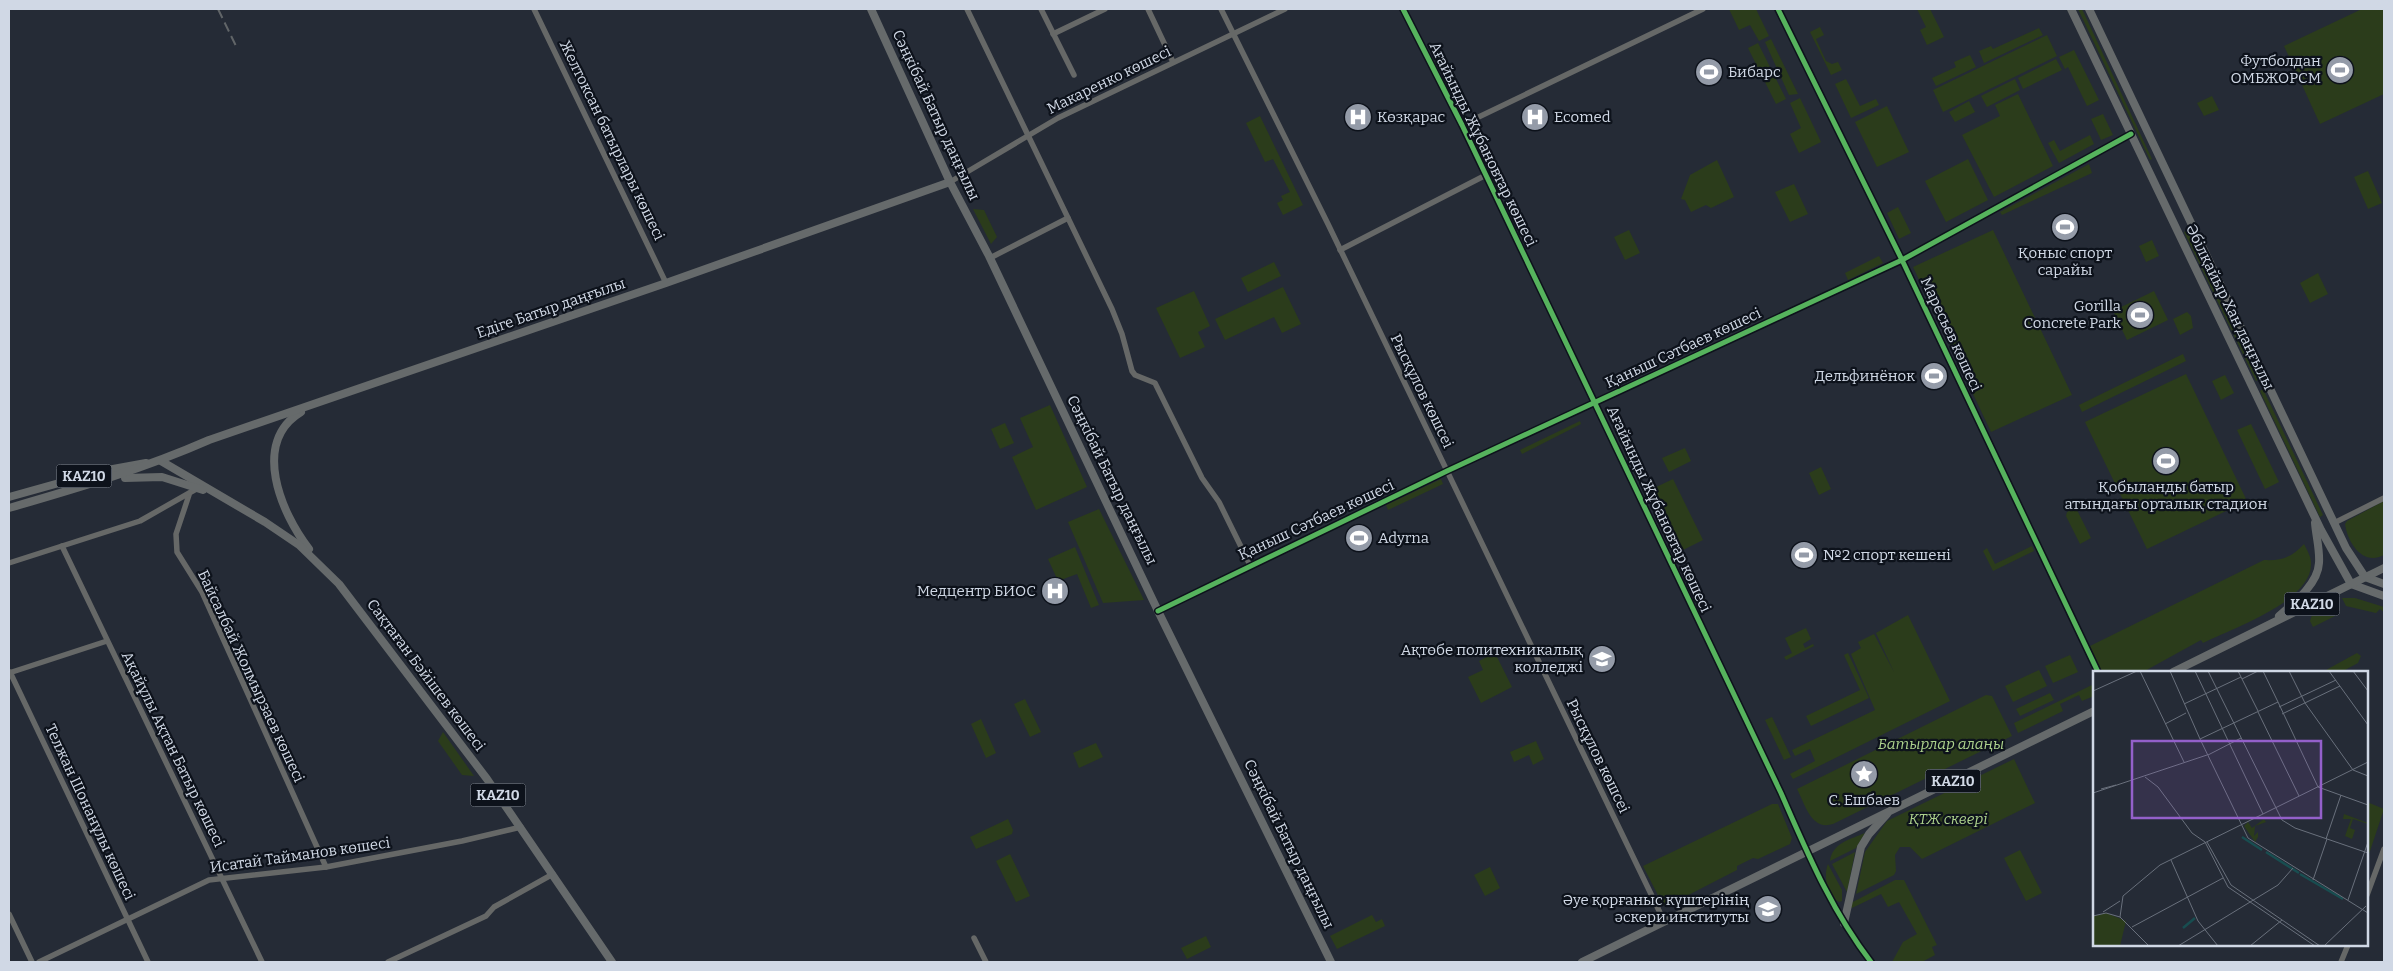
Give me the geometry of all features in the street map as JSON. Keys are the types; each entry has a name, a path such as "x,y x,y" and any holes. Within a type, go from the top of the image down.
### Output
{"main road":[{"name":"Сәңкібай Батыр даңғылы","path":"871,9 950,182 990,258 1158,610 1331,962"},
{"name":"Әбілқайыр Хан даңғылы","path":"2071,9 2315,519 2351,584"},
{"name":"Әбілқайыр Хан даңғылы","path":"2089,9 2334,523 2355,564 2365,577"},
{"name":"Едіге Батыр даңғылы","path":"9,508 108,480 161,461 210,440 666,283 950,182"},
{"path":"2175,224 2189,218"},
{"path":"316,404 296,416 282,428 275,442 274,466 285,512 295,531 321,564"},
{"name":"Едіге Батыр даңғылы","path":"9,496 102,471 161,461"},
{"name":"Сақтаған Бәйішев көшесі","path":"161,461 299,545 321,564 363,614 436,710 521,827 612,962"},
{"name":"KAZ10","path":"108,480 148,476 179,481 219,495"},
{"path":"2272,623 2304,592 2318,572 2320,561 2315,519"},
{"path":"2321,530 2334,523"},
{"name":"KAZ10","path":"2175,671 2384,568"},
{"path":"2365,577 2384,584"},
{"path":"2351,584 2384,596"},
{"name":"KAZ10","path":"1582,962 1807,850 2093,711"},
{"path":"1844,923 1861,847 1869,834 1890,811"},
{"path":"1321,941 1326,962"}],"street":[{"name":"Желтоксан батырлары көшесі","path":"534,9 666,283"},
{"path":"967,9 1112,310 1122,334 1132,371 1135,376 1155,383 1202,478 1220,502 1250,565"},
{"path":"1041,9 1074,75"},
{"path":"1053,34 1105,9"},
{"path":"1148,9 1173,62"},
{"name":"Рысқұлов көшсеі","path":"1221,9 1447,470 1664,921"},
{"name":"Макаренко көшесі","path":"950,182 1028,135 1284,9"},
{"name":"Ағайынды Жұбановтар көшесі","path":"1403,9 1486,175 1824,888 1844,923 1871,962"},
{"path":"1462,125 1703,9"},
{"name":"Маресьев көшесі","path":"1778,9 1902,260 2098,671"},
{"name":"Қаныш Сәтбаев көшесі","path":"1158,610 1447,470 1902,260 2131,134"},
{"path":"1340,250 1486,175"},
{"path":"990,258 1068,218"},
{"path":"9,563 140,521 189,495 198,488"},
{"name":"Байсалбай Жолмырзаев көшесі","path":"189,495 176,534 177,552 202,592 326,866"},
{"path":"2334,523 2384,498"},
{"name":"Ақайұлы Ақтан Батыр көшесі","path":"62,546 106,641 262,962"},
{"path":"9,673 106,641"},
{"name":"Телжан Шонанұлы көшесі","path":"9,673 148,962"},
{"name":"Исатай Тайманов көшесі","path":"39,962 209,880 326,866 462,841 521,827"},
{"path":"2368,892 2384,849"},
{"path":"388,962 486,916 494,907 553,874"},
{"path":"9,914 32,962"},
{"path":"974,938 986,962"},
{"path":"2341,962 2348,946"}],"green space":[{"path":"1729,9 1756,9 1769,36 1759,41 1750,25 1739,30"},
{"path":"1917,9 1930,9 1944,37 1927,45 1920,30 1926,27"},
{"path":"2078,9 2082,9 2152,159 2150,160"},
{"name":"Футболдан ОМБЖОРСМ","path":"2362,9 2384,9 2384,94 2320,124 2284,46"},
{"path":"1820,27 1824,35 1816,39 1826,61 1832,64 1838,62 1842,70 1831,75 1810,32"},
{"path":"2039,28 2043,35 1984,63 1979,51 1991,46 1993,49"},
{"path":"2047,35 2057,56 1943,112 1933,90"},
{"path":"1771,39 1798,94 1789,95 1765,42"},
{"path":"1758,43 1786,99 1776,104 1748,48"},
{"path":"2074,50 2099,100 2087,106 2068,67 2065,69 2059,57"},
{"path":"1970,55 1976,67 1936,86 1932,78 1956,67 1954,62"},
{"path":"2056,59 2062,70 2023,89 2018,78"},
{"path":"1846,79 1860,106 1876,99 1879,105 1851,118 1835,84"},
{"path":"2015,79 2020,90 1987,107 1981,96"},
{"path":"2018,94 2053,166 1994,197 1962,135 2000,116 1995,105"},
{"path":"2212,96 2219,110 2204,116 2197,103"},
{"path":"1800,98 1821,142 1799,153 1790,134 1801,128 1790,103"},
{"path":"1969,101 1975,112 1955,122 1949,112"},
{"path":"1887,106 1909,152 1877,167 1855,122"},
{"path":"2103,114 2113,135 2101,140 2091,119"},
{"path":"1260,116 1303,205 1283,215 1277,203 1283,200 1281,196 1290,192 1273,159 1265,162 1246,123"},
{"path":"2090,135 2094,144 2059,163 2048,143 2054,140 2060,151"},
{"path":"1968,159 1988,200 1946,222 1925,181"},
{"path":"1717,160 1734,197 1711,208 1706,205 1691,212 1685,200 1681,199 1690,175"},
{"path":"2089,164 2092,173 2002,215 2000,212"},
{"path":"2368,171 2382,203 2368,209 2354,177"},
{"path":"1794,184 1808,214 1790,222 1775,192"},
{"path":"1898,207 1911,233 1899,239 1887,213"},
{"path":"973,209 984,210 997,237 991,244"},
{"path":"1629,230 1640,253 1625,260 1614,237"},
{"path":"1993,230 2072,395 1991,432 1913,267"},
{"path":"2187,230 2258,380 2256,381 2184,232"},
{"path":"2152,240 2159,256 2146,262 2139,246"},
{"path":"1879,256 1883,263 1848,280 1845,273"},
{"path":"1274,262 1281,276 1248,292 1241,278"},
{"path":"2318,273 2328,294 2310,303 2300,283"},
{"path":"1283,287 1301,324 1282,333 1274,317 1225,340 1215,319"},
{"path":"1194,291 1210,326 1198,332 1205,347 1180,358 1156,308"},
{"name":"Gorilla Concrete Park","path":"2154,291 2168,320 2127,340 2113,311"},
{"path":"2187,312 2191,316 2193,328 2180,335 2173,319"},
{"path":"2183,354 2186,361 2082,412 2079,405"},
{"name":"Қобыланды батыр атындағы орталық стадион","path":"2186,374 2247,501 2147,549 2085,422"},
{"path":"2225,375 2234,393 2221,400 2212,381"},
{"path":"2263,389 2323,515 2320,517 2260,391"},
{"path":"1050,405 1087,487 1036,510 1012,457 1033,447 1020,418"},
{"path":"1580,421 1581,424 1522,454 1520,450"},
{"path":"1005,423 1014,443 1000,449 991,429"},
{"path":"2251,424 2279,482 2265,489 2237,430"},
{"path":"1685,448 1691,461 1669,472 1662,458"},
{"path":"1821,467 1831,489 1819,495 1809,473"},
{"path":"1441,479 1443,484 1388,510 1386,505"},
{"path":"1673,479 1703,540 1683,550 1652,489"},
{"path":"2384,501 2384,555 2369,558 2358,551 2353,545 2349,539 2345,524 2347,521"},
{"path":"1099,509 1144,600 1103,603 1068,522"},
{"path":"2074,509 2077,510 2091,538 2080,544 2066,516 2067,512"},
{"path":"2304,544 2311,562 2307,578 2298,591 2267,613 2203,643 2201,640 2145,671 2102,671 2090,646 2264,560 2276,560 2295,552"},
{"path":"2032,546 2034,551 1993,571 1983,551 1987,548 1995,564"},
{"path":"1075,547 1099,605 1091,608 1077,574 1058,581 1048,559"},
{"path":"2342,598 2355,598 2384,607 2384,612 2380,609 2376,613 2346,606"},
{"path":"2339,601 2337,615 2313,627 2310,621 2312,615"},
{"path":"1908,615 1950,701 1793,779 1790,774 1815,761 1810,749 1795,756 1792,750 1875,710 1851,654 1861,648 1858,642 1874,634 1894,672 1876,633"},
{"path":"1806,628 1811,639 1803,644 1805,648 1813,644 1814,646 1786,660 1784,657 1792,653 1785,638"},
{"path":"1495,653 1512,687 1481,703 1468,677 1483,670 1479,661"},
{"path":"1848,653 1869,698 1811,726 1806,716 1860,690 1844,655"},
{"path":"2357,653 2361,656 2358,663 2343,671 2326,670"},
{"path":"2070,655 2078,672 2053,683 2045,666"},
{"path":"2039,670 2047,686 2013,702 2005,686"},
{"path":"2093,684 2093,696 2082,701 2079,695 2060,704 2063,711 2018,733 2014,723"},
{"path":"2050,693 2054,700 2020,716 2016,709"},
{"name":"Батырлар алаңы","path":"1986,695 1992,696 2012,736 1833,824 1819,824 1806,809 1797,789"},
{"path":"1025,699 1041,732 1030,737 1014,704"},
{"path":"1772,717 1791,757 1784,760 1765,720"},
{"path":"981,719 996,753 986,758 971,724"},
{"path":"443,732 474,776 462,775 438,741"},
{"path":"1536,741 1544,759 1533,765 1529,755 1514,762 1510,752"},
{"path":"1096,743 1103,757 1079,768 1073,753"},
{"name":"ҚТЖ сквері","path":"2014,759 2035,803 1922,859 1910,847 1900,847 1895,855 1896,871 1894,875 1856,894 1865,852 1887,821"},
{"path":"2368,802 2384,809 2368,857"},
{"path":"1772,804 1778,804 1792,838 1790,844 1758,859 1753,858 1737,866 1737,870 1667,906 1663,905 1643,866"},
{"path":"1008,819 1013,830 1012,834 976,849 970,837"},
{"path":"1865,833 1856,848 1830,861 1834,850 1843,842"},
{"path":"2020,850 2042,893 2026,901 2004,858"},
{"path":"1855,852 1847,892 1832,864"},
{"path":"1010,854 1030,896 1016,902 996,861"},
{"path":"1828,864 1842,890 1842,901 1839,902 1829,891 1827,885 1826,874"},
{"path":"1490,867 1500,888 1485,896 1474,875"},
{"path":"1895,880 1904,880 1937,945 1932,947 1935,955 1922,962 1892,962 1903,942 1917,934 1899,902 1888,907 1881,894 1852,908 1849,904"},
{"path":"1372,915 1376,922 1382,919 1385,926 1337,949 1330,936"},
{"path":"1206,936 1211,947 1187,959 1181,948"}],"railway":[{"path":"218,9 237,48"}],"cycle path":[{"path":"1403,9 1462,125 1821,880 1844,922 1871,962"},
{"path":"1778,9 1902,260 2098,671"},
{"path":"1158,611 1447,471 1902,260 2131,134"}],"place":[{"name":"Футболдан ОМБЖОРСМ","path":"2340,70"},
{"name":"Бибарс","path":"1709,72"},
{"name":"Көзқарас","path":"1358,117"},
{"name":"Ecomed","path":"1535,117"},
{"name":"Қоныс спорт сарайы","path":"2065,227"},
{"name":"Gorilla Concrete Park","path":"2140,315"},
{"name":"Дельфинёнок","path":"1934,376"},
{"name":"Қобыланды батыр атындағы орталық стадион","path":"2166,461"},
{"name":"Adyrna","path":"1359,538"},
{"name":"№2 спорт кешені","path":"1804,555"},
{"name":"Медцентр БИОС","path":"1055,591"},
{"name":"Ақтөбе политехникалық колледжі","path":"1602,659"},
{"name":"С. Ешбаев","path":"1864,774"},
{"name":"Әуе қорғаныс күштерінің әскери институты","path":"1768,909"}]}
